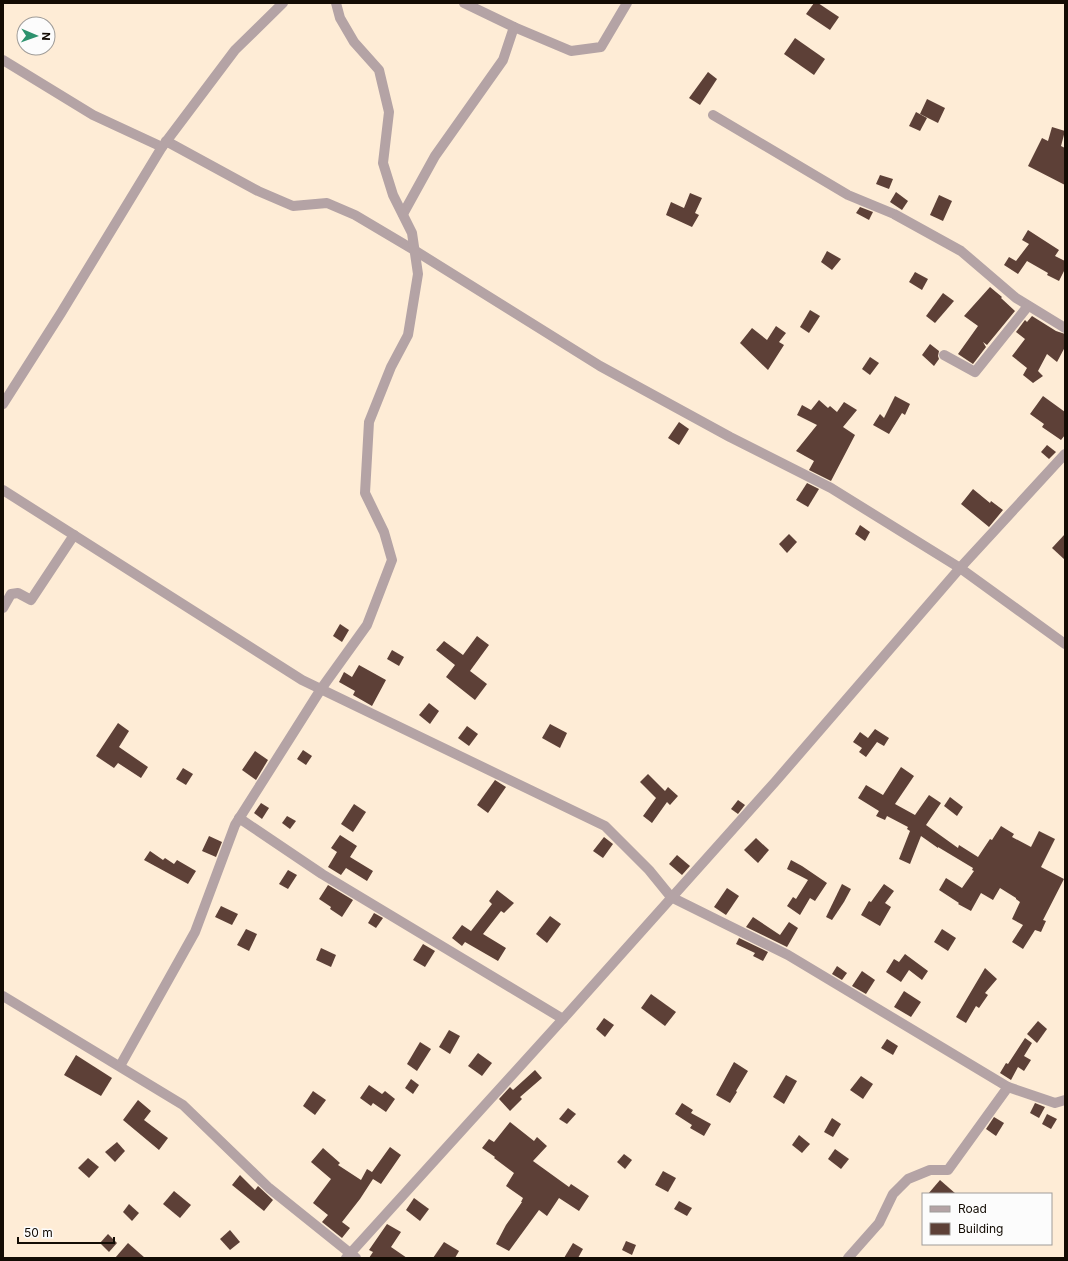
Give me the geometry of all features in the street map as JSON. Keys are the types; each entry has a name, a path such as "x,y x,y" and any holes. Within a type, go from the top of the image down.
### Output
{"street":[{"path":"3,404 164,144 235,50 283,3"},
{"path":"120,1066 195,932 234,825 321,689 367,625 392,560 384,532 365,493 369,422 391,367 408,335 418,274 412,233 393,195 383,163 389,112 379,70 354,42 340,18 336,3"},
{"path":"464,3 514,27 571,51 601,47 627,3"},
{"path":"403,214 435,156 504,60 514,27"},
{"path":"3,60 93,115 164,144 293,206 327,203 355,215 600,366 831,488 960,568 1065,644"},
{"path":"713,115 848,195 894,214 961,251 1016,298 1065,328"},
{"path":"944,355 975,372 1028,306"},
{"path":"3,996 183,1105 269,1188 350,1257 780,776 960,568 1065,454"},
{"path":"3,490 302,680 606,826 649,870 671,897 788,955 1008,1087 1055,1103 1065,1100"},
{"path":"3,608 11,594 18,593 31,600 74,535"},
{"path":"239,818 322,874 562,1019"},
{"path":"848,1258 879,1223 893,1194 908,1179 930,1170 948,1170 1008,1087"}],"building":[{"path":"814,3 818,3 839,17 830,30 806,14"},
{"path":"795,38 825,59 814,75 784,54"},
{"path":"708,72 717,79 700,105 689,98"},
{"path":"927,99 945,108 938,123 920,114"},
{"path":"916,112 927,118 920,131 909,126"},
{"path":"1052,127 1065,131 1061,146 1065,148 1065,185 1028,166 1042,138 1048,141"},
{"path":"880,175 893,179 889,189 876,184"},
{"path":"896,192 908,201 902,210 890,202"},
{"path":"690,193 702,198 695,213 699,215 692,227 666,215 671,202 684,208"},
{"path":"939,195 952,201 943,221 930,215"},
{"path":"860,207 873,212 869,220 856,213"},
{"path":"1028,230 1059,250 1055,256 1065,261 1065,269 1059,281 1047,275 1048,273 1027,261 1018,274 1004,265 1009,257 1016,261 1029,244 1022,240"},
{"path":"827,251 841,259 832,270 821,262"},
{"path":"915,272 928,279 922,290 909,282"},
{"path":"990,287 1015,311 987,345 983,342 986,347 973,364 958,354 978,326 964,316"},
{"path":"943,293 954,301 935,323 926,316"},
{"path":"810,310 820,316 809,333 800,327"},
{"path":"1032,316 1056,331 1065,334 1065,347 1057,362 1047,354 1038,371 1043,376 1033,383 1023,375 1027,368 1012,356 1025,339 1016,332 1025,320 1027,322"},
{"path":"776,326 786,333 779,342 784,345 768,370 740,343 752,328 767,340"},
{"path":"930,344 939,351 939,359 934,366 922,355"},
{"path":"870,357 879,363 870,375 862,369"},
{"path":"895,396 910,404 905,415 902,413 889,434 873,425 880,414 884,418"},
{"path":"1043,396 1065,412 1065,435 1061,440 1042,427 1044,424 1030,414"},
{"path":"819,400 828,408 830,406 837,412 844,402 857,410 843,427 855,435 831,481 809,470 814,461 796,451 817,425 797,415 802,405 811,410"},
{"path":"679,422 689,429 679,445 668,438"},
{"path":"1047,445 1056,452 1049,459 1041,452"},
{"path":"807,483 819,489 808,507 796,500"},
{"path":"973,489 990,503 991,501 1003,510 989,527 961,504"},
{"path":"860,525 870,532 865,541 855,534"},
{"path":"789,534 797,542 787,553 779,544"},
{"path":"1065,534 1065,560 1052,548"},
{"path":"340,624 349,630 342,642 333,636"},
{"path":"477,636 489,645 470,671 487,684 475,700 446,677 455,665 436,650 444,641 463,655"},
{"path":"392,650 404,657 399,666 387,659"},
{"path":"359,665 386,680 372,706 353,695 355,691 339,682 344,672 352,677"},
{"path":"429,703 439,711 430,724 419,715"},
{"path":"118,723 129,731 119,747 148,767 141,778 118,763 114,768 96,756"},
{"path":"550,724 567,733 560,748 542,738"},
{"path":"467,726 478,734 469,746 458,738"},
{"path":"875,729 889,738 884,746 877,742 866,757 859,752 862,748 853,742 860,732 868,738"},
{"path":"303,750 312,756 306,765 297,759"},
{"path":"255,751 268,760 256,780 242,770"},
{"path":"901,767 914,776 895,804 915,815 929,795 941,803 926,825 958,848 959,845 978,857 1001,826 1014,834 1012,837 1031,847 1039,831 1055,839 1041,867 1064,879 1043,920 1046,921 1041,932 1035,930 1023,949 1012,942 1023,925 1012,919 1020,902 1016,898 1000,888 993,900 981,893 971,911 958,904 959,903 939,890 946,878 962,888 974,871 972,870 973,868 938,848 921,836 910,864 899,859 910,831 907,829 908,827 887,816 885,820 876,816 879,811 858,798 866,785 883,795"},
{"path":"183,768 193,774 186,785 176,779"},
{"path":"648,774 665,791 668,787 678,796 670,805 667,802 652,823 643,816 656,798 640,782"},
{"path":"495,780 506,787 488,813 477,805"},
{"path":"950,797 963,807 957,816 944,806"},
{"path":"738,800 745,805 738,814 731,809"},
{"path":"261,803 269,808 262,819 254,813"},
{"path":"354,804 366,812 353,832 341,824"},
{"path":"287,816 296,821 290,829 282,823"},
{"path":"340,835 357,846 350,857 373,871 367,881 346,868 341,875 328,867 337,852 331,848"},
{"path":"209,836 222,842 216,857 202,851"},
{"path":"604,837 613,844 603,858 593,851"},
{"path":"756,838 769,850 758,863 744,850"},
{"path":"150,851 163,860 165,858 174,864 177,860 196,871 188,884 144,860"},
{"path":"677,855 690,866 682,875 669,864"},
{"path":"791,860 827,883 815,901 810,898 800,915 787,906 793,897 796,899 808,880 787,869"},
{"path":"288,870 297,875 288,889 279,884"},
{"path":"842,884 851,889 832,920 826,917"},
{"path":"884,884 894,891 885,903 891,907 880,926 861,915 869,901 871,902"},
{"path":"328,885 353,900 342,917 319,899"},
{"path":"727,888 739,896 726,915 714,907"},
{"path":"497,890 514,903 504,913 501,911 483,934 506,948 498,961 465,942 462,946 452,938 462,925 471,931 492,904 489,901"},
{"path":"221,906 238,914 232,925 215,917"},
{"path":"374,913 383,918 376,928 368,923"},
{"path":"550,916 561,924 547,943 536,934"},
{"path":"753,917 780,935 789,922 798,928 787,947 746,927"},
{"path":"246,929 257,934 249,951 237,945"},
{"path":"942,929 956,938 948,951 934,942"},
{"path":"739,938 768,952 763,961 753,956 755,953 736,944"},
{"path":"423,944 435,951 425,967 413,960"},
{"path":"321,948 336,955 331,967 316,960"},
{"path":"905,954 928,971 922,980 909,970 901,982 886,972 894,959 899,962"},
{"path":"837,966 847,973 842,980 832,974"},
{"path":"985,968 997,979 985,993 988,995 979,1008 976,1006 966,1023 956,1017"},
{"path":"862,971 875,980 866,994 852,986"},
{"path":"904,991 921,1002 911,1017 894,1007"},
{"path":"651,994 676,1012 665,1026 641,1008"},
{"path":"604,1018 614,1025 605,1037 596,1029"},
{"path":"1038,1021 1047,1029 1037,1043 1027,1034"},
{"path":"449,1030 460,1036 450,1054 439,1047"},
{"path":"1025,1038 1032,1043 1024,1056 1031,1060 1024,1071 1018,1067 1011,1080 1000,1073 1006,1063 1008,1064"},
{"path":"887,1039 898,1046 893,1055 881,1048"},
{"path":"420,1042 431,1049 417,1071 407,1064"},
{"path":"478,1053 492,1063 482,1076 468,1066"},
{"path":"76,1055 112,1078 101,1096 64,1075"},
{"path":"734,1062 748,1071 730,1103 716,1095"},
{"path":"535,1070 542,1078 520,1097 522,1099 510,1111 499,1099 510,1087 513,1090"},
{"path":"786,1075 797,1081 784,1104 773,1097"},
{"path":"861,1076 873,1084 863,1099 850,1090"},
{"path":"411,1079 419,1085 413,1094 405,1088"},
{"path":"369,1085 382,1094 385,1091 395,1099 386,1112 373,1103 371,1106 360,1098"},
{"path":"313,1091 326,1100 315,1115 303,1106"},
{"path":"138,1100 151,1111 144,1120 168,1138 159,1150 123,1120"},
{"path":"682,1103 693,1110 691,1113 711,1124 704,1136 690,1128 692,1125 675,1114"},
{"path":"1035,1103 1045,1107 1039,1118 1030,1113"},
{"path":"568,1108 576,1114 567,1124 559,1119"},
{"path":"1047,1114 1057,1119 1051,1129 1042,1124"},
{"path":"994,1117 1004,1123 996,1136 986,1129"},
{"path":"832,1118 841,1124 833,1137 824,1132"},
{"path":"510,1122 534,1141 537,1137 547,1146 533,1161 569,1187 571,1184 589,1196 579,1211 559,1198 547,1216 539,1210 509,1251 496,1244 523,1198 506,1186 514,1173 482,1148 489,1139 494,1142"},
{"path":"799,1135 810,1144 802,1153 792,1145"},
{"path":"117,1142 125,1151 115,1162 105,1152"},
{"path":"390,1147 401,1155 381,1184 373,1179 342,1222 350,1228 342,1238 322,1222 328,1215 313,1203 331,1179 311,1162 323,1148 340,1163 338,1165 361,1180 367,1169 372,1172"},
{"path":"835,1149 849,1159 841,1169 828,1159"},
{"path":"624,1154 632,1160 625,1169 617,1162"},
{"path":"88,1158 99,1167 89,1178 78,1168"},
{"path":"663,1171 676,1178 668,1192 655,1185"},
{"path":"240,1175 255,1190 258,1186 273,1200 264,1211 232,1185"},
{"path":"940,1180 955,1193 929,1193"},
{"path":"174,1191 191,1205 180,1218 163,1204"},
{"path":"414,1198 429,1209 420,1221 406,1210"},
{"path":"679,1201 692,1208 687,1216 674,1209"},
{"path":"129,1204 139,1213 132,1221 123,1212"},
{"path":"387,1224 401,1232 391,1247 407,1258 369,1258 373,1252 369,1250"},
{"path":"230,1230 240,1242 230,1250 220,1239"},
{"path":"108,1234 117,1243 109,1252 100,1243"},
{"path":"626,1241 636,1245 632,1255 622,1250"},
{"path":"444,1242 459,1251 455,1258 433,1258"},
{"path":"128,1243 145,1258 115,1258"},
{"path":"573,1243 583,1249 578,1258 564,1258"}]}
